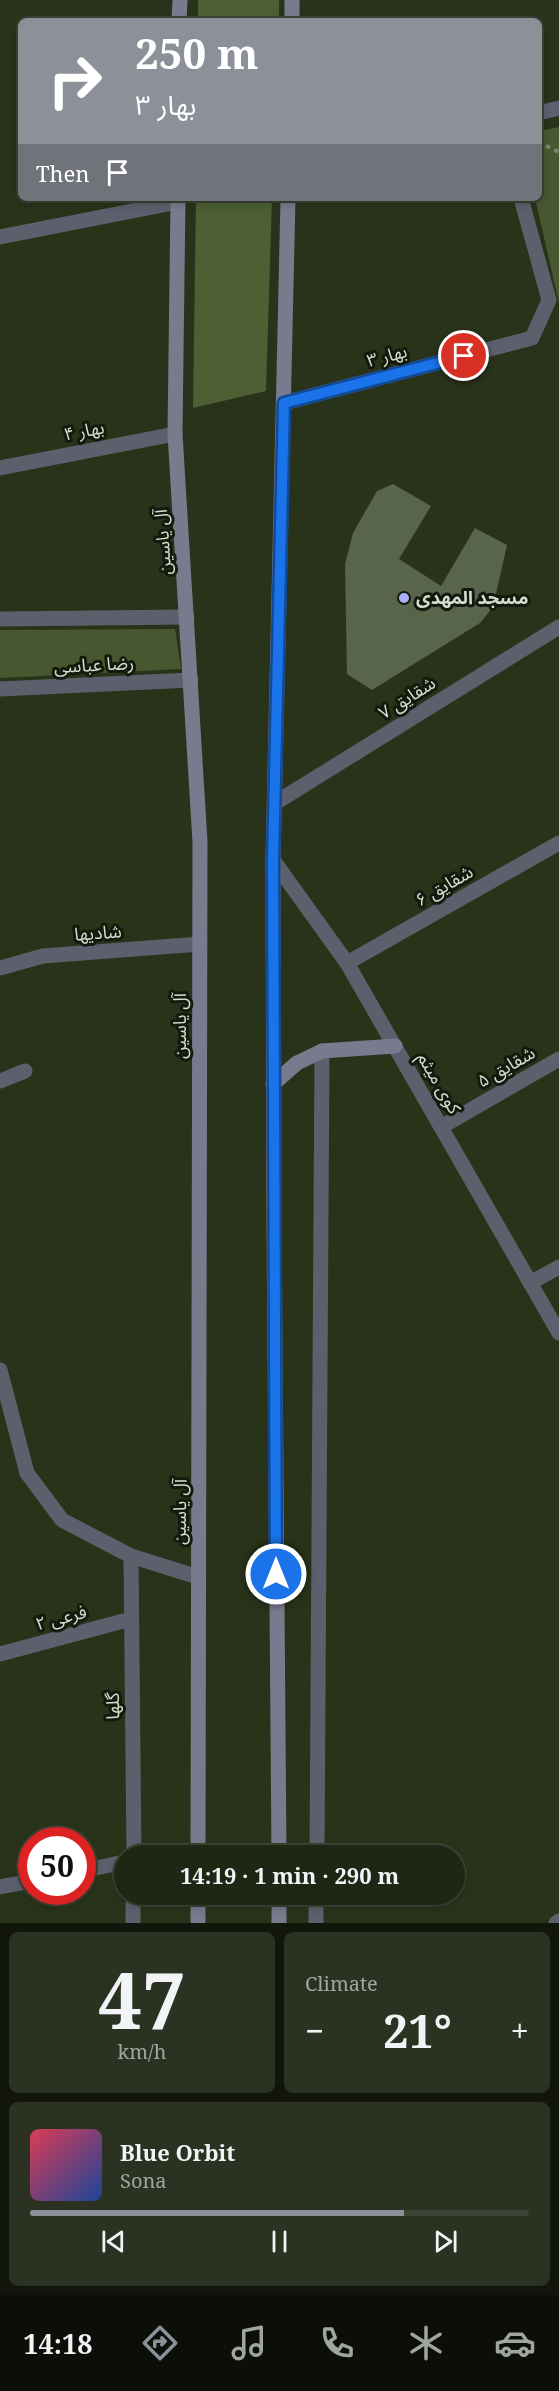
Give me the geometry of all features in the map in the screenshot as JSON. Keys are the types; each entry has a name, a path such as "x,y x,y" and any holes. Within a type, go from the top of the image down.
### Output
{"main road":[{"path":"179,18 180,0"},
{"path":"292,0 292,18"},
{"name":"آل یاسین","path":"178,201 175,434 200,842 198,1845"},
{"path":"279,1845 273,860 288,201"},
{"path":"273,1084 297,1063 322,1051 395,1046"},
{"path":"198,1905 198,1923"},
{"path":"279,1905 279,1923"}],"street":[{"path":"542,111 559,108"},
{"path":"0,237 173,201"},
{"name":"بهار ۳","path":"284,403 532,338 549,300 522,201"},
{"name":"بهار ۴","path":"0,468 175,434"},
{"path":"0,620 187,617"},
{"name":"شقایق ۷","path":"275,803 559,627"},
{"name":"رضا عباسی","path":"0,689 191,680"},
{"name":"شقایق ۶","path":"347,963 559,843"},
{"name":"کوی میثم","path":"273,860 347,963 559,1333"},
{"name":"شادیها","path":"0,968 43,956 200,944"},
{"path":"317,1845 322,1051"},
{"name":"شقایق ۵","path":"441,1127 559,1059"},
{"path":"0,1081 25,1071"},
{"path":"530,1283 559,1267"},
{"path":"0,1370 27,1473 62,1520 131,1556 198,1576"},
{"name":"گلها","path":"131,1556 134,1845"},
{"name":"فرعی ۲","path":"0,1654 131,1618"},
{"path":"96,1868 114,1864"},
{"path":"0,1887 18,1884"},
{"path":"133,1905 133,1923"},
{"path":"316,1905 316,1923"}],"path":[{"path":"542,144 559,152"}],"green space":[{"path":"198,0 279,0 279,18 198,18"},
{"path":"559,127 559,303 536,201 542,201 542,130"},
{"path":"196,201 272,201 266,391 193,408"},
{"path":"175,629 181,669 0,678 0,630"}],"building":[{"path":"393,484 431,506 399,559 441,586 475,528 507,545 493,607 480,623 372,690 347,674 345,564 353,533 377,491"}],"place":[{"name":"مسجد المهدی","path":"404,598"}],"route":[{"path":"276,1574 273,860 284,403 464,356"}]}
